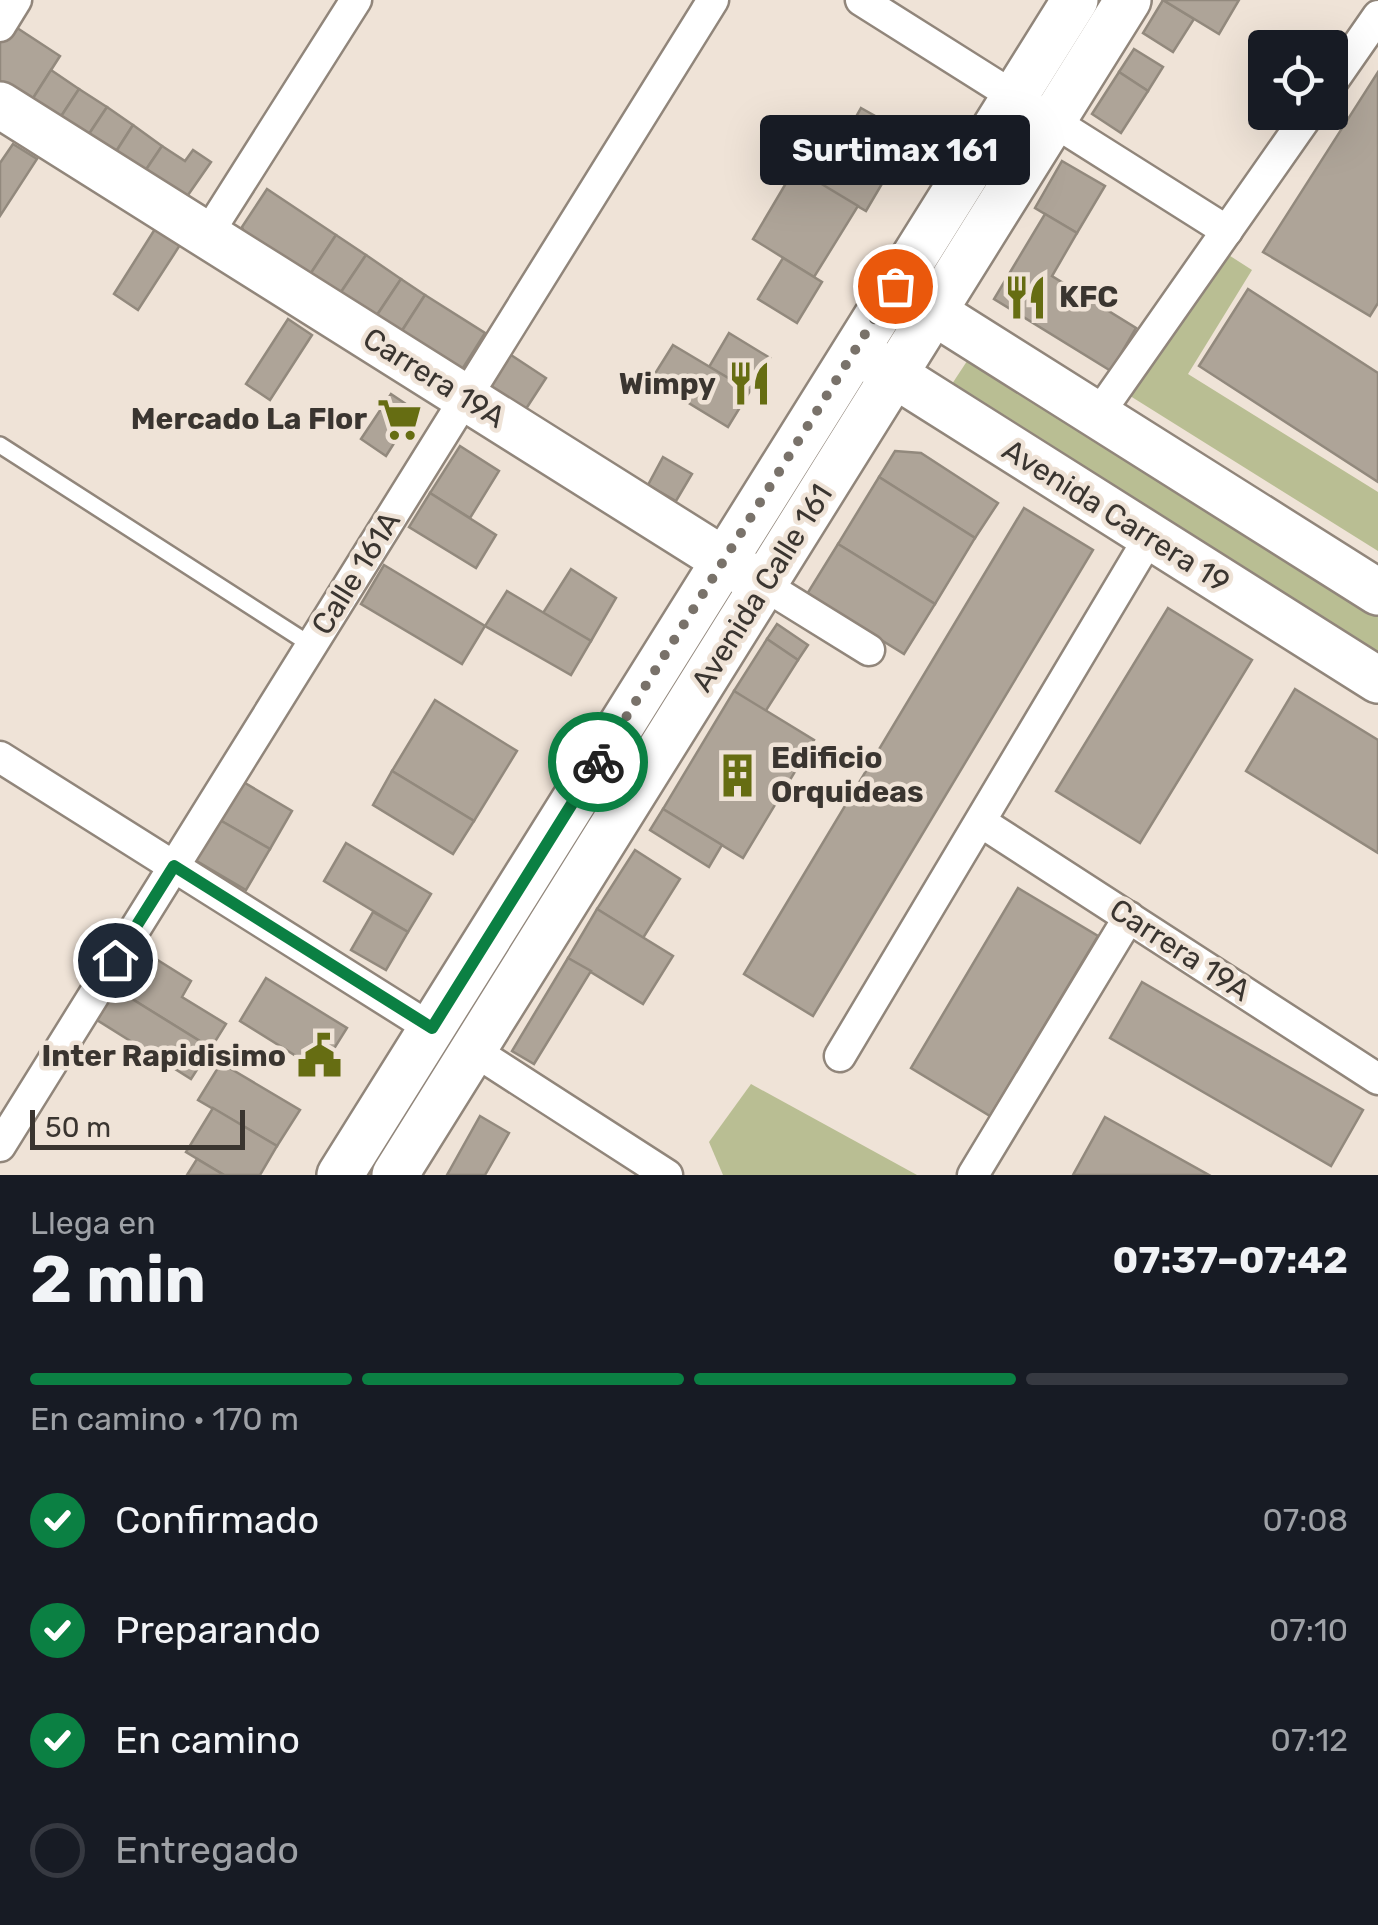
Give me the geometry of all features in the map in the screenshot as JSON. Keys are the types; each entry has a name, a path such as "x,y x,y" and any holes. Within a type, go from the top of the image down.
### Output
{"main road":[{"name":"Avenida Calle 161","path":"395,1175 1128,0"},
{"name":"Avenida Calle 161","path":"340,1175 1072,1"},
{"name":"Carrera 19A","path":"0,105 764,585"},
{"path":"895,286 1378,592"},
{"name":"Avenida Carrera 19","path":"856,350 1378,680"}],"street":[{"path":"0,26 16,0"},
{"path":"207,235 356,0"},
{"name":"Calle 161A","path":"0,1146 713,0"},
{"path":"860,0 1228,230"},
{"path":"1348,58 1378,14 1361,0"},
{"path":"1097,416 1297,130"},
{"path":"840,1056 1149,538"},
{"name":"Carrera 19A","path":"764,585 869,650"},
{"path":"0,757 432,1028"},
{"name":"Carrera 19A","path":"982,822 1378,1079"},
{"path":"973,1175 1129,917"},
{"path":"473,1050 668,1175"}],"lane":[{"path":"0,445 312,645"}],"green space":[{"path":"1224,252 1252,270 1188,374 1378,492 1378,551 1127,394"},
{"path":"971,355 1378,611 1378,658 950,387"},
{"path":"751,1084 917,1175 723,1175 709,1142"}],"building":[{"path":"1163,0 1194,19 1173,52 1143,33"},
{"path":"1163,0 1239,0 1219,34"},
{"path":"8,22 60,56 28,106 0,88 0,34"},
{"path":"1134,49 1163,67 1148,91 1119,72"},
{"path":"51,70 79,89 56,124 28,106"},
{"path":"1119,72 1148,91 1121,133 1092,114"},
{"path":"1378,72 1378,303 1370,316 1263,252 1341,130 1348,130 1348,119"},
{"path":"79,89 107,107 83,143 56,124"},
{"path":"107,107 133,125 110,161 83,143"},
{"path":"861,108 909,135 886,177 838,149"},
{"path":"133,125 162,146 139,180 110,161"},
{"path":"13,144 37,159 0,216 0,163"},
{"path":"162,146 185,161 193,150 211,162 179,208 139,180"},
{"path":"843,152 886,177 866,211 823,186"},
{"path":"1062,161 1105,186 1077,233 1035,208"},
{"path":"795,168 858,206 814,277 753,239"},
{"path":"267,189 336,235 305,282 248,244 242,227"},
{"path":"1045,214 1077,233 1052,276 1136,328 1111,371 994,299"},
{"path":"155,229 180,245 138,310 114,294"},
{"path":"336,235 366,255 335,301 305,282"},
{"path":"366,255 401,279 371,324 335,301"},
{"path":"783,258 822,282 797,323 758,299"},
{"path":"401,279 425,295 396,340 371,324"},
{"path":"1248,289 1378,373 1378,482 1199,366"},
{"path":"425,295 485,333 456,379 396,340"},
{"path":"288,319 312,335 270,400 246,384"},
{"path":"729,333 770,358 750,391 709,367"},
{"path":"673,345 750,391 728,427 651,380"},
{"path":"508,353 546,378 522,415 484,390"},
{"path":"391,394 415,410 386,456 361,439"},
{"path":"460,446 499,471 470,518 430,493"},
{"path":"895,451 921,453 998,503 975,538 879,477"},
{"path":"663,457 692,474 676,501 648,485"},
{"path":"879,477 975,538 935,604 838,544"},
{"path":"430,493 496,535 476,568 409,527"},
{"path":"1024,508 1093,550 813,1016 744,974"},
{"path":"838,544 935,604 904,654 807,594"},
{"path":"384,565 485,626 462,664 361,604"},
{"path":"571,569 616,598 591,641 543,613"},
{"path":"507,591 591,641 571,675 485,626"},
{"path":"1168,608 1252,660 1140,843 1056,791"},
{"path":"777,624 808,645 798,660 767,639"},
{"path":"767,639 798,660 765,712 734,691"},
{"path":"1295,689 1378,740 1378,853 1246,771"},
{"name":"Edificio Orquideas","path":"734,691 814,740 743,858 663,809"},
{"path":"435,700 517,751 474,821 392,771"},
{"path":"392,771 474,821 453,854 373,805"},
{"path":"240,780 292,811 270,849 218,819"},
{"path":"663,809 722,845 709,867 650,830"},
{"path":"218,819 270,849 246,890 195,860"},
{"path":"346,843 431,894 408,932 324,881"},
{"path":"635,850 680,879 643,938 597,909"},
{"path":"1018,888 1098,936 990,1116 911,1068"},
{"path":"597,909 673,956 643,1004 568,958"},
{"path":"373,912 408,932 386,970 351,950"},
{"path":"140,949 191,981 182,997 226,1024 211,1048 116,989"},
{"path":"568,958 591,971 534,1064 512,1051"},
{"path":"266,978 347,1028 320,1071 240,1021"},
{"path":"1142,982 1363,1110 1331,1166 1110,1038"},
{"path":"116,989 211,1048 191,1079 97,1020"},
{"path":"221,1063 300,1110 277,1146 198,1100"},
{"path":"213,1108 277,1146 260,1175 224,1175 186,1152"},
{"path":"480,1116 509,1133 485,1175 447,1175"},
{"path":"1105,1117 1209,1175 1073,1175"},
{"path":"197,1159 224,1175 187,1175"}],"way so far":[{"path":"598,762 895,286"}],"place":[{"name":"Surtimax 161","path":"895,286"},
{"name":"KFC","path":"1026,297"},
{"name":"Wimpy","path":"749,384"},
{"name":"Mercado La Flor","path":"400,419"},
{"name":"Edificio Orquideas","path":"738,775"},
{"name":"Inter Rapidisimo","path":"319,1056"}],"route":[{"path":"115,960 174,866 432,1028 598,762"}]}
